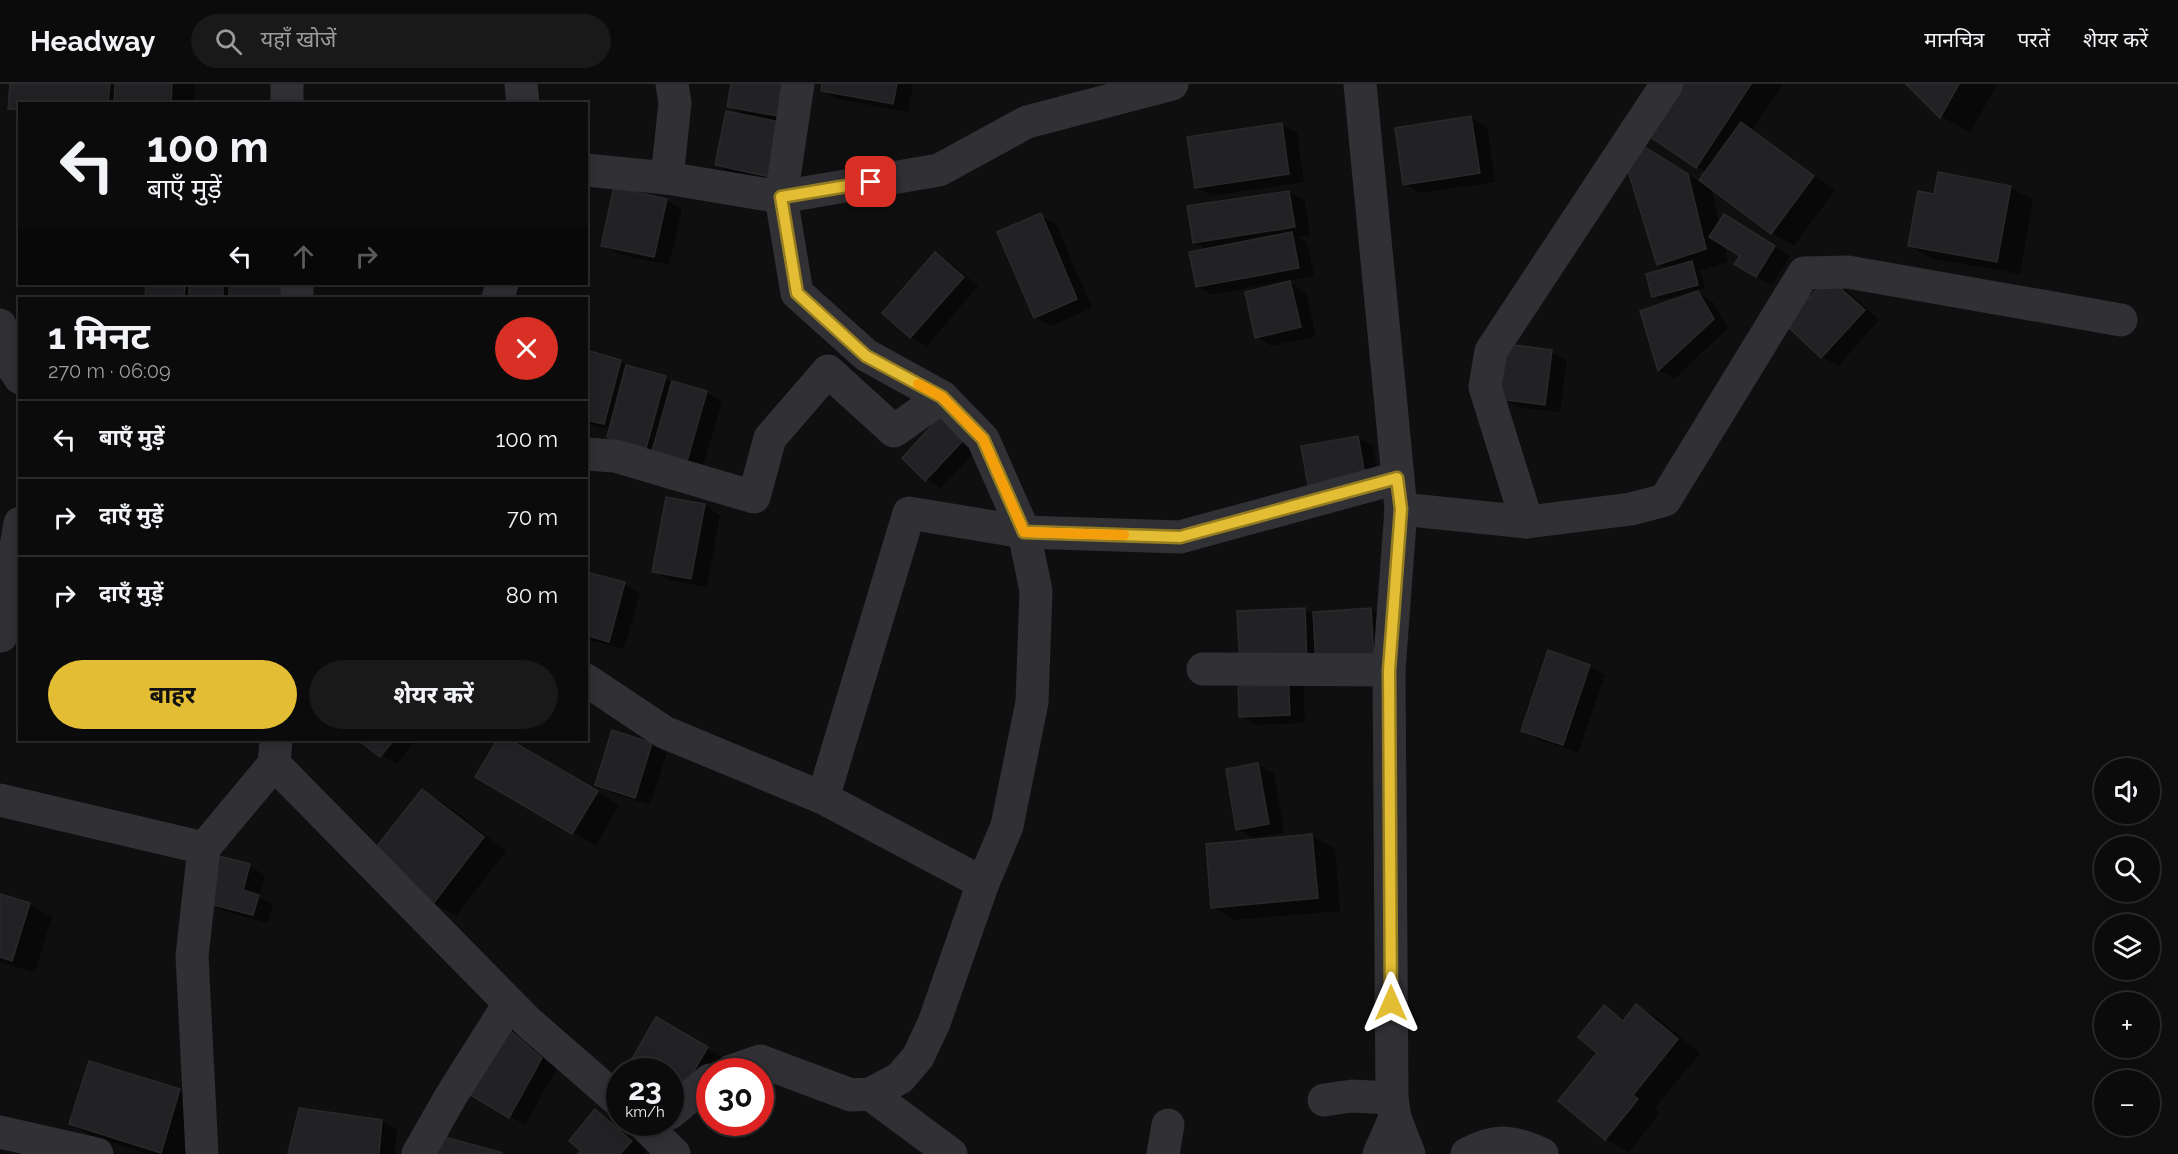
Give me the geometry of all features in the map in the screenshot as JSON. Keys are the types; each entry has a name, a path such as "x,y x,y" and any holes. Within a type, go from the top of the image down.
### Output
{"street":[{"path":"287,84 287,102"},
{"path":"522,84 523,102"},
{"path":"667,178 675,104 672,84"},
{"path":"774,1066 850,1095 870,1094 900,1078 918,1057 934,1023 983,883 1007,825 1032,702 1036,591 1024,532 983,439 942,397 866,356 797,293 781,197 798,84"},
{"path":"588,170 667,178 781,197 939,170 1027,122 1172,84"},
{"path":"1360,84 1399,494 1389,670 1393,1108 1379,1154"},
{"path":"1527,522 1485,387 1491,351 1667,84"},
{"path":"823,798 909,513 1024,532 1180,537 1399,494 1527,522 1631,509 1665,500 1804,273 1848,272 2121,320"},
{"path":"0,325 7,358 18,375"},
{"path":"588,454 615,456 754,497 770,438 828,371 894,431 942,397"},
{"path":"1,636 18,535"},
{"path":"1203,669 1389,670"},
{"path":"588,681 664,732 823,798 983,883"},
{"path":"202,1154 192,956 204,848 275,752 509,1004 606,1090"},
{"path":"0,800 204,848"},
{"path":"418,1154 451,1096 509,1004"},
{"path":"684,1100 696,1091"},
{"path":"870,1094 951,1154"},
{"path":"1324,1100 1352,1096 1393,1108"},
{"path":"1393,1108 1408,1154"},
{"path":"0,1132 97,1154"},
{"path":"664,1136 674,1154"},
{"path":"1467,1154 1487,1144 1511,1143 1542,1154"}],"building":[{"path":"10,84 110,84 108,102 18,102 18,110 8,109"},
{"path":"115,84 172,84 171,102 114,102"},
{"path":"731,84 789,84 783,117 727,107"},
{"path":"822,84 897,84 893,104 821,91"},
{"path":"1679,84 1751,84 1696,168 1646,134"},
{"path":"1906,84 1959,84 1940,118"},
{"path":"726,111 785,123 775,178 715,165"},
{"path":"1471,116 1480,173 1403,185 1395,128"},
{"path":"1741,122 1814,176 1771,234 1699,180"},
{"path":"1282,123 1289,174 1195,188 1187,137"},
{"path":"1646,148 1688,174 1706,249 1657,265 1625,161"},
{"path":"1938,172 2011,186 1997,262 1908,246 1918,191 1934,194"},
{"path":"614,187 667,199 654,257 601,246"},
{"path":"1289,191 1295,227 1193,243 1187,206"},
{"path":"1041,213 1077,299 1034,318 997,232"},
{"path":"1724,214 1775,246 1756,277 1734,264 1740,256 1709,237"},
{"path":"1292,232 1299,268 1196,287 1189,252"},
{"path":"935,252 964,277 910,338 882,313"},
{"path":"1692,261 1698,285 1652,297 1646,274"},
{"path":"1828,277 1865,310 1821,358 1785,324"},
{"path":"1290,281 1301,327 1255,338 1245,292"},
{"path":"146,285 185,285 184,297 145,297"},
{"path":"189,285 223,285 223,297 189,297"},
{"path":"229,285 282,285 281,297 229,297"},
{"path":"1698,291 1714,319 1658,371 1640,311"},
{"path":"1506,344 1552,350 1545,405 1499,399"},
{"path":"588,351 621,360 604,424 588,420"},
{"path":"626,365 666,376 646,448 607,437"},
{"path":"672,381 707,391 685,468 650,458"},
{"path":"946,410 970,433 925,481 902,458"},
{"path":"1358,436 1366,481 1309,491 1301,446"},
{"path":"666,497 705,504 691,579 652,572"},
{"path":"588,573 625,582 609,642 588,636"},
{"path":"1305,608 1307,662 1240,665 1237,611"},
{"path":"1371,608 1374,661 1316,665 1313,612"},
{"path":"1548,650 1590,665 1563,745 1521,731"},
{"path":"1288,671 1290,715 1239,717 1238,673"},
{"path":"612,730 652,743 635,798 595,785"},
{"path":"359,741 393,741 380,757"},
{"path":"496,741 512,741 598,791 572,834 475,777"},
{"path":"1258,763 1269,824 1236,830 1226,769"},
{"path":"422,789 484,837 433,904 370,855"},
{"path":"1312,834 1318,898 1211,908 1206,844"},
{"path":"219,856 250,864 243,890 259,895 253,915 206,903"},
{"path":"0,894 30,903 12,961 0,957"},
{"path":"1636,1004 1678,1039 1633,1095 1638,1099 1605,1140 1558,1101 1597,1053 1578,1037 1604,1005 1623,1021"},
{"path":"656,1017 708,1047 702,1058 696,1058 696,1067 684,1088 684,1058 632,1058"},
{"path":"500,1022 542,1058 509,1118 462,1090"},
{"path":"89,1061 180,1089 161,1153 69,1124"},
{"path":"299,1108 382,1120 379,1154 288,1154"},
{"path":"595,1109 606,1119 606,1136 626,1136 632,1141 620,1154 578,1154 581,1151 569,1141"},
{"path":"430,1133 503,1153 425,1154"}],"slow traffic":[{"path":"918,384 942,397 983,439 1024,532 1124,535"}],"route":[{"path":"871,182 781,197 797,293 866,356 942,397 983,439 1024,532 1180,537 1397,478 1401,509 1389,670 1391,1003"}]}
